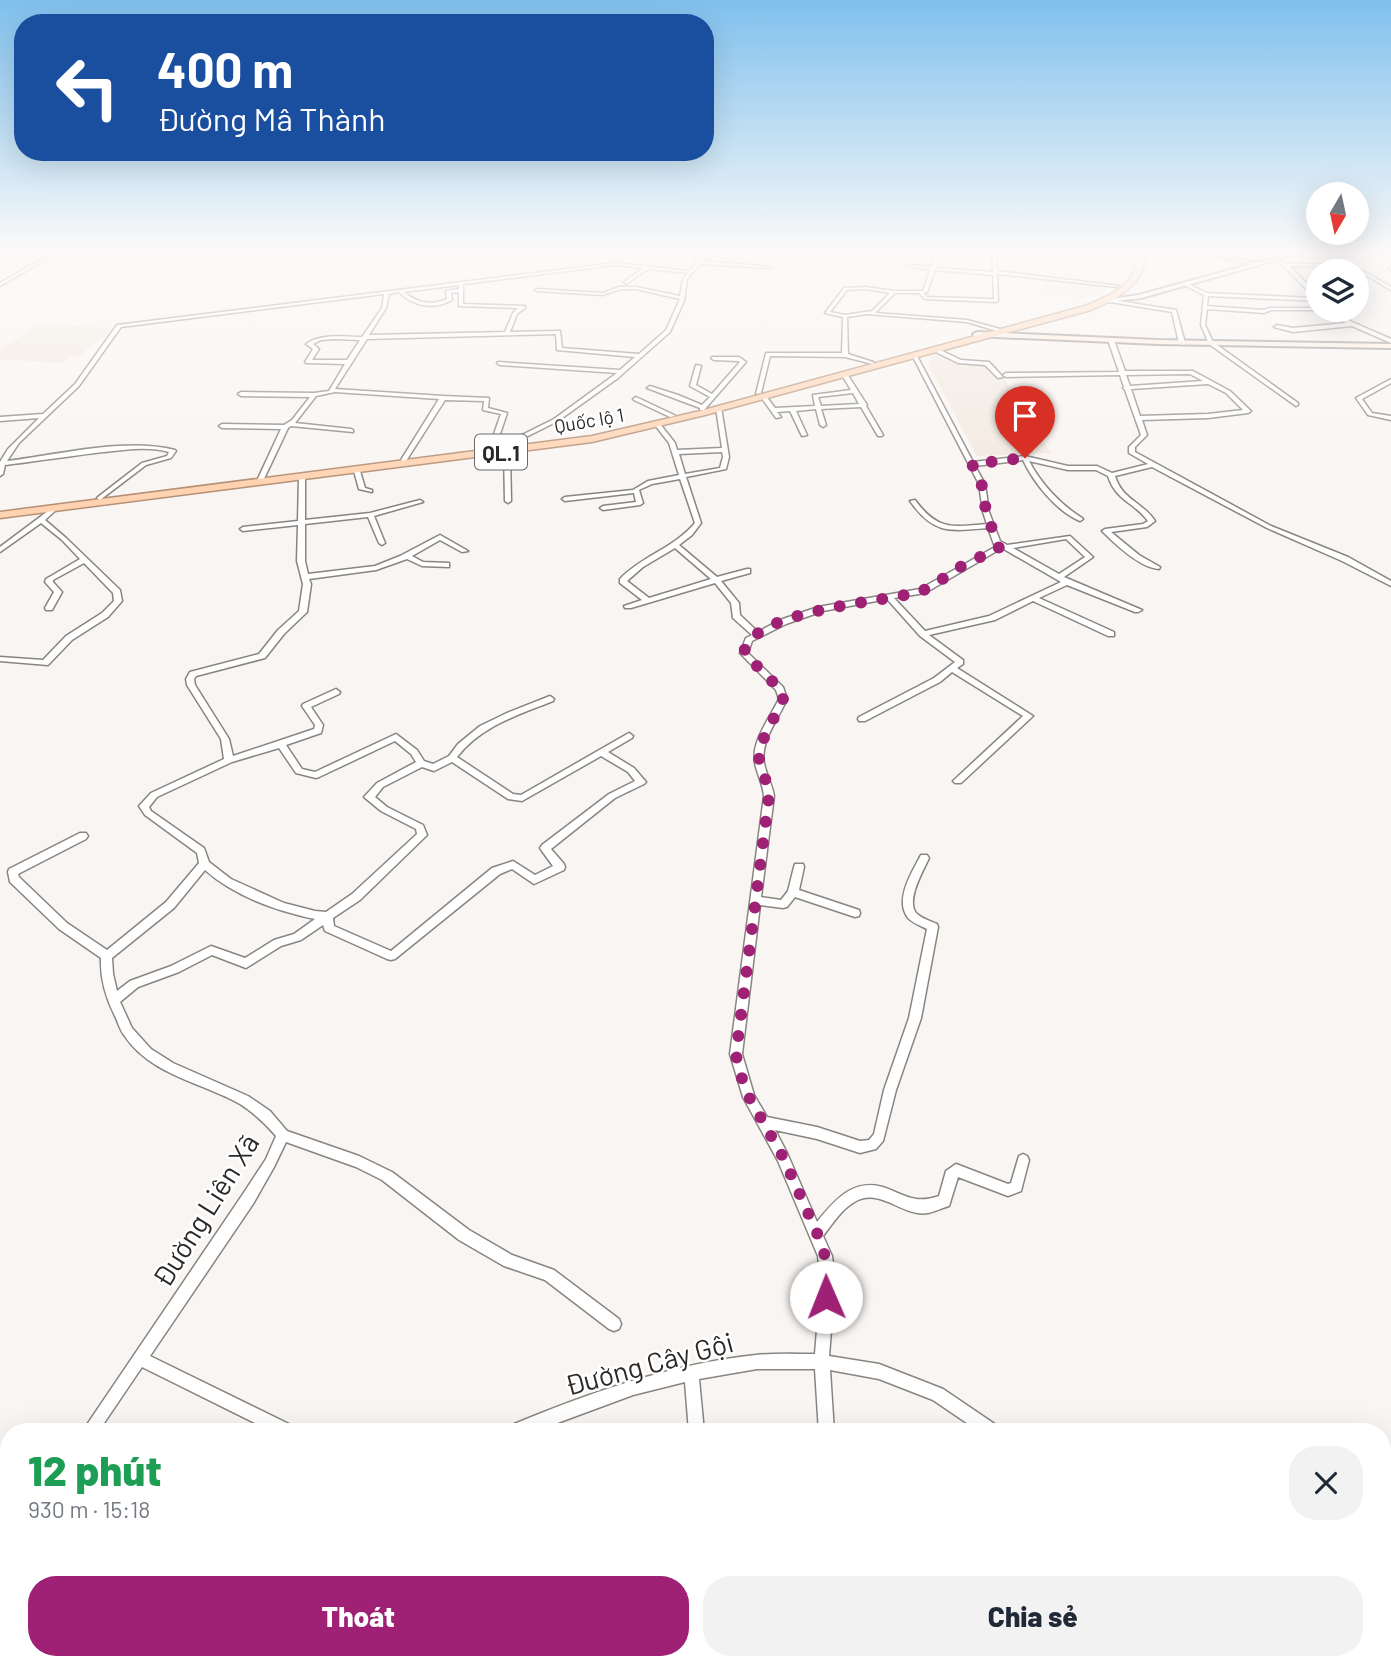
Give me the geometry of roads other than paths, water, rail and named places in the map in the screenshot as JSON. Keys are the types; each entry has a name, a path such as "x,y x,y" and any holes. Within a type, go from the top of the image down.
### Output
{"highway":[{"name":"Quốc lộ 1","path":"0,512 100,498 302,478 504,449 672,416 845,375 1002,330"},
{"name":"Quốc lộ 1","path":"0,512 54,509 404,460 592,439 658,425 871,363 977,334 994,332"}],"main road":[{"path":"1045,330 1073,338"},
{"path":"994,332 1111,340 1391,344"}],"street":[{"path":"0,474 1,464 9,449 77,386 117,330"},
{"path":"332,392 370,330"},
{"path":"507,334 509,330"},
{"path":"504,449 556,420 621,372 669,330"},
{"path":"845,330 845,355"},
{"path":"989,330 994,332"},
{"path":"1179,330 1182,342"},
{"path":"1205,330 1212,343 1296,404"},
{"path":"1363,330 1391,344"},
{"path":"348,362 308,362 316,349 309,344 328,339 558,332 559,349 640,356"},
{"path":"1111,340 1143,435 1131,450 1151,465 1269,527 1345,559 1391,584"},
{"path":"936,350 960,362 987,363 1003,376 1191,372 1228,392 1248,411 1221,415 1137,418"},
{"path":"864,405 792,409 776,414 761,395 768,354 845,355 871,363"},
{"path":"914,356 983,488 991,526 1000,546 1064,580 1138,610"},
{"path":"650,388 672,392 677,398 702,408 743,362 739,359 714,358"},
{"path":"500,363 621,372"},
{"path":"698,366 693,386 713,396"},
{"path":"845,375 880,435"},
{"path":"1391,381 1359,398 1370,414 1391,418"},
{"path":"1126,388 1209,382"},
{"path":"824,425 815,396 855,391"},
{"path":"241,394 314,395 332,392 484,399 488,401 485,409 504,413 497,434 504,449 508,501"},
{"path":"260,481 288,426 314,395"},
{"path":"404,460 443,398"},
{"path":"636,399 672,416"},
{"path":"636,491 639,486 650,482 723,469 726,466 719,408"},
{"path":"792,409 804,435"},
{"path":"0,419 45,416"},
{"path":"647,600 623,581 638,567 678,547 698,523 672,443 658,425"},
{"path":"222,426 288,426 351,431"},
{"path":"1,464 101,450 162,447 173,451 169,457 144,464 100,498"},
{"path":"674,452 724,450"},
{"path":"972,464 1025,458 1068,468 1097,468 1111,475 1126,502 1150,516 1152,521 1145,526 1105,531 1136,557 1156,567"},
{"path":"1025,458 1034,475 1051,491 1058,505 1080,519"},
{"path":"1111,475 1151,465"},
{"path":"356,471 362,489 370,491"},
{"path":"229,760 225,739 190,679 201,670 262,656 286,627 301,617 306,603 301,561 302,478"},
{"path":"565,499 636,491"},
{"path":"603,508 640,503 636,491"},
{"path":"912,501 920,514 940,527 991,526"},
{"path":"243,529 370,515 420,502"},
{"path":"0,550 54,509"},
{"path":"370,515 382,543"},
{"path":"0,659 45,663 69,638 115,606 120,597 41,520"},
{"path":"305,578 366,570 407,556 440,537 464,551"},
{"path":"826,1423 822,1359 828,1281 825,1256 817,1233 742,1080 736,1054 769,796 769,784 758,756 761,743 783,699 780,689 744,653 745,646 757,635 821,609 922,591 1000,546 1068,537 1088,557 1064,580 992,618 923,634"},
{"path":"678,547 715,579 734,603 736,616 757,635"},
{"path":"407,556 422,564 446,565"},
{"path":"49,608 58,592 49,582 50,579 84,560"},
{"path":"628,606 747,571"},
{"path":"862,719 898,703 960,662 955,655 923,634 888,596"},
{"path":"1032,598 1111,634"},
{"path":"953,669 1029,716 958,781"},
{"path":"328,916 270,901 224,879 204,864 201,851 148,813 144,806 154,794 229,760 318,732 319,725 306,706 336,691"},
{"path":"281,744 293,766 308,775 316,775 396,737 414,752 421,762 434,768 452,758 466,741 490,724 550,699"},
{"path":"452,758 518,799 629,736"},
{"path":"328,916 329,928 390,956 496,871 513,865 534,880 554,872 560,867 545,848 612,796 641,782 631,770 603,753"},
{"path":"114,1000 134,984 175,969 211,950 246,963 278,943 297,937 356,897 422,835 419,827 374,803 369,797 380,785 421,762"},
{"path":"83,836 24,865 13,872 14,879 63,926 107,956 170,905 204,864"},
{"path":"763,1122 817,1133 860,1147 872,1145 879,1137 896,1070 915,1018 933,927 914,918 909,910 911,890 924,858"},
{"path":"757,900 783,904 793,892 799,867"},
{"path":"793,892 855,913"},
{"name":"Đường Liên Xã","path":"95,1423 262,1178 283,1135 276,1124 262,1112 185,1076 137,1044 121,1025 106,969 107,956"},
{"path":"283,1135 359,1162 387,1176 472,1240 509,1261 548,1275 614,1324"},
{"path":"817,1233 831,1212 857,1191 870,1190 912,1204 936,1206 944,1201 951,1175 956,1170 1009,1190 1016,1187 1023,1160"},
{"path":"141,1359 272,1423"},
{"name":"Đường Cây Gội","path":"535,1423 575,1407 691,1373 728,1365 822,1359 892,1375 927,1387 953,1401 982,1423"},
{"path":"691,1373 696,1423"}]}
